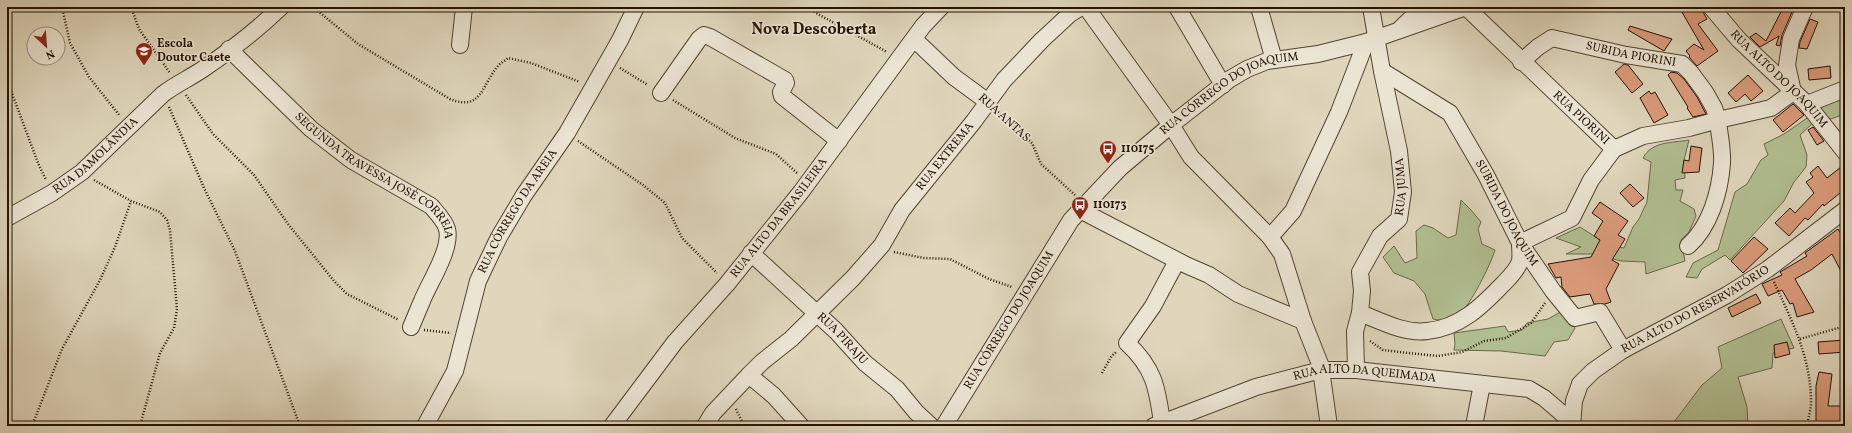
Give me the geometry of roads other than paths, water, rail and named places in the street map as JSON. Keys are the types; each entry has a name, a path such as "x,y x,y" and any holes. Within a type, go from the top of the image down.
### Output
{"street":[{"name":"RUA DAMOLÂNDIA","path":"7,218 52,193 82,172 128,126 163,94 178,83 202,70 281,7"},
{"path":"460,45 464,7"},
{"name":"RUA CÓRREGO DA AREIA","path":"425,426 455,371 478,281 499,237 524,195 567,133 594,87 636,7"},
{"name":"RUA ALTO DA BRASILEIRA","path":"612,426 675,342 727,284 808,183 914,38 941,7"},
{"path":"1086,7 1196,163 1270,237 1282,254 1303,321 1321,370 1329,426"},
{"path":"1177,7 1223,85"},
{"path":"1259,7 1274,60"},
{"name":"RUA JUMA","path":"1356,370 1355,331 1360,313 1362,291 1360,272 1380,236 1399,219 1404,192 1399,151 1382,70 1371,41 1371,7"},
{"path":"1396,33 1423,7"},
{"name":"RUA CÓRREGO DO JOAQUIM","path":"944,426 1071,220 1120,168 1171,126 1223,85 1247,69 1274,60 1318,54 1371,41 1466,7"},
{"name":"RUA PIORINI","path":"1466,7 1521,62 1614,149 1591,180 1572,218 1520,243"},
{"name":"RUA ALTO DO JOAQUIM","path":"1711,7 1738,40 1807,104 1845,152"},
{"path":"1614,149 1643,136 1689,128 1771,108 1793,92 1787,65 1791,39 1805,7"},
{"name":"RUA EXTREMA","path":"705,426 713,414 749,375 818,314 882,245 902,210 974,122 1018,64 1072,9"},
{"path":"661,93 699,39 704,35 710,36 785,80 786,83 781,92 782,96 839,141"},
{"name":"RUA ANTAS","path":"914,38 954,77 988,102"},
{"name":"SUBIDA PIORINI","path":"1521,62 1538,47 1552,38 1626,55 1682,64 1691,73 1705,92 1714,108 1718,120 1722,162 1715,201 1707,221 1696,239 1688,246"},
{"path":"1270,237 1293,212 1371,41"},
{"name":"SEGUNDA TRAVESSA JOSÉ CORREIA","path":"230,49 311,129 351,160 431,206 437,213 447,229 447,241 439,266 422,300 412,327"},
{"name":"SUBIDA DO JOAQUIM","path":"1382,70 1450,113 1486,175 1520,243 1553,291 1575,318 1600,312 1623,350"},
{"path":"1807,104 1845,88"},
{"path":"1083,208 1178,261 1209,275 1238,294 1303,321"},
{"name":"RUA ALTO DO RESERVATÓRIO","path":"1572,424 1574,400 1580,384 1593,371 1623,350 1727,295 1768,269 1845,210"},
{"path":"1360,313 1397,328 1427,332 1456,323 1481,307 1508,278 1520,262 1520,243"},
{"name":"RUA PIRAJU","path":"751,253 818,314 865,363 897,389 916,412 931,426"},
{"path":"1158,424 1158,390 1148,366 1127,343 1153,306 1178,261"},
{"name":"RUA ALTO DA QUEIMADA","path":"1158,424 1256,387 1321,370 1356,370 1529,389 1544,398 1572,424"},
{"path":"749,375 774,396 801,426"},
{"path":"1474,426 1482,384"}],"place":[{"name":"Escola Doutor Caete","path":"144,66"},
{"name":"110175","path":"1108,164"},
{"name":"110173","path":"1080,220"}],"district":[{"name":"Nova Descoberta","path":"814,30"}]}
